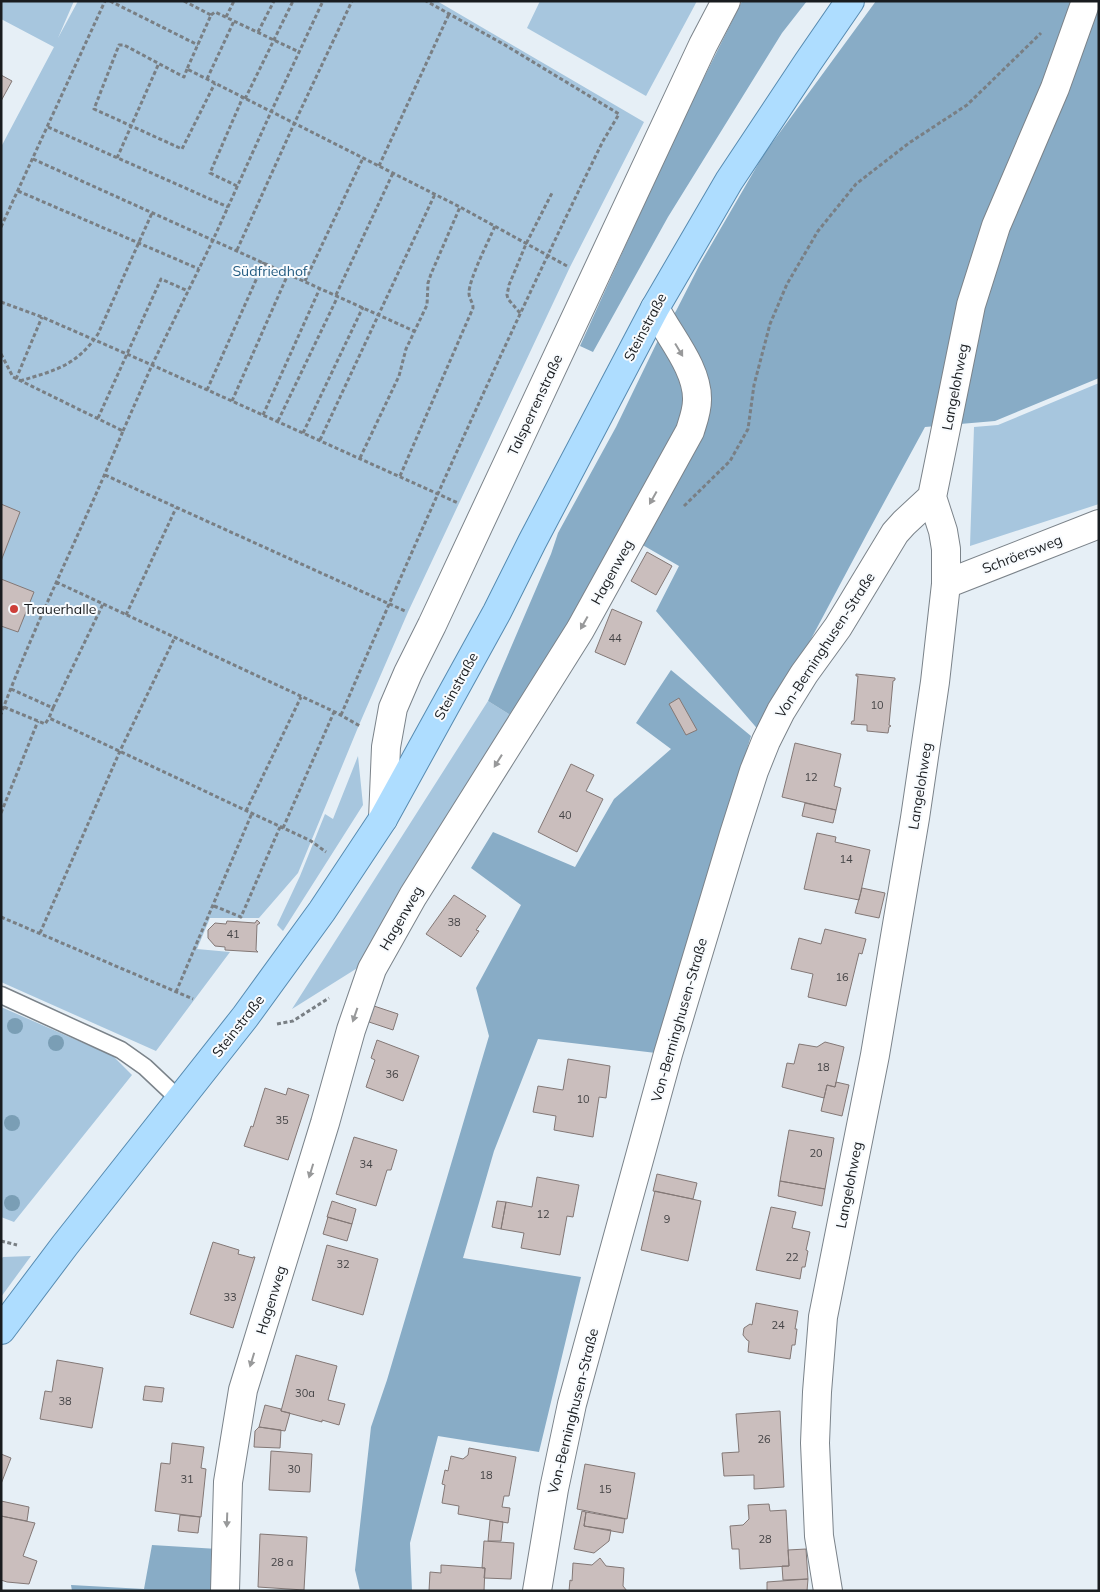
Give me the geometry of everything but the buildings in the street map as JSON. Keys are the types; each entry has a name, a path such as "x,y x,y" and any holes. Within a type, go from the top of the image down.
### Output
{"main road":[{"name":"Steinstraße","path":"1,1330 65,1245 245,1017 292,954 383,818 497,612 655,308 729,180 850,1"}],"street":[{"name":"Talsperrenstraße","path":"383,818 386,747 393,708 703,45 726,1"},
{"name":"Langelohweg","path":"828,1591 819,1536 815,1443 823,1316 875,1055 936,682 946,584 946,549 943,531 932,497 971,306 996,226 1055,88 1086,1"},
{"name":"Hagenweg","path":"225,1591 228,1482 243,1390 320,1140 350,1030 372,969 413,896 580,630 690,431 697,398 693,380 688,366 655,308"},
{"name":"Von-Berninghusen-Straße","path":"537,1591 554,1489 572,1404 668,1054 754,771 781,711 804,674 838,626 895,534 932,497"},
{"name":"Schröersweg","path":"946,584 1099,524"}],"lane":[{"path":"1,995 121,1050 145,1067 180,1100"}],"path":[{"path":"1,227 106,1"},
{"path":"110,1 198,45"},
{"path":"184,1 211,15"},
{"path":"226,17 234,1"},
{"path":"258,32 274,1"},
{"path":"237,186 210,173 244,98 294,1"},
{"path":"1,714 56,582 152,366 213,240 323,1"},
{"path":"237,250 352,1"},
{"path":"341,715 388,604 520,313 603,141 618,114 505,45 426,1"},
{"path":"215,83 182,149 94,109 119,45 124,45 184,77 211,15 215,12 299,52"},
{"path":"379,166 449,14"},
{"path":"207,78 234,21"},
{"path":"684,507 730,461 748,429 754,385 770,324 787,284 818,231 856,184 909,143 967,105 1042,33"},
{"path":"117,158 159,64"},
{"path":"187,69 460,207 594,281"},
{"path":"48,127 228,207"},
{"path":"306,281 363,158"},
{"path":"33,159 414,330"},
{"path":"278,422 393,173"},
{"path":"18,191 199,269"},
{"path":"520,313 512,305 507,295 509,285 526,244 552,193"},
{"path":"320,440 435,194"},
{"path":"360,458 399,376 403,358 427,304 428,283 431,274 460,207"},
{"path":"20,381 64,366 85,352 98,334 152,213"},
{"path":"400,476 473,308 470,297 470,285 495,226"},
{"path":"207,390 264,262"},
{"path":"232,401 288,274"},
{"path":"98,418 162,279 188,291"},
{"path":"263,415 320,288"},
{"path":"1,302 42,317 484,514"},
{"path":"303,433 363,307"},
{"path":"16,379 42,317"},
{"path":"1,354 13,377 16,379 123,431"},
{"path":"105,475 408,612 432,625"},
{"path":"126,615 176,508"},
{"path":"56,582 341,715 359,725 386,747"},
{"path":"4,708 46,724 103,604"},
{"path":"40,933 120,751 175,638"},
{"path":"10,689 53,708"},
{"path":"246,811 301,697"},
{"path":"214,906 241,917 334,712"},
{"path":"49,718 311,841 350,868"},
{"path":"1,813 38,721"},
{"path":"176,992 252,814"},
{"path":"1,917 193,999"},
{"path":"275,1024 293,1021"},
{"path":"1,1241 17,1245"}],"green space":[{"name":"Südfriedhof","path":"1,1 74,1 58,38 78,1 437,1 644,122 570,267 408,612 298,873 259,918 210,918 197,949 230,952 156,1051 1,982 1,147 54,47 1,19"},
{"path":"540,1 697,1 646,96 527,28"},
{"path":"1099,383 1099,504 970,546 974,427 998,425"},
{"path":"488,701 512,716 359,967 292,1009"},
{"path":"358,756 363,805 283,931 277,925 300,876 325,814 333,819"},
{"path":"1,1007 113,1056 132,1075 14,1222 1,1217"},
{"path":"31,1256 1,1297 1,1259 3,1257"}],"shaded area":[{"path":"742,1 807,1 782,33 668,217 593,352 580,346 677,132"},
{"path":"876,1 1099,1 1099,378 995,421 925,427 761,733 656,611 679,566 627,536 512,716 488,701 551,554 558,533 616,427 661,334 676,311 700,264 764,154"},
{"path":"671,670 751,736 656,1053 538,1039 494,1151 463,1258 581,1277 539,1452 438,1436 410,1543 412,1591 360,1591 355,1570 371,1427 387,1380 489,1036 476,988 521,905 471,868 493,832 575,867 614,799 671,749 636,723"},
{"path":"152,1545 218,1549 216,1591 72,1591 71,1585 144,1589"}],"place":[{"name":"Trauerhalle","path":"14,609"}]}
